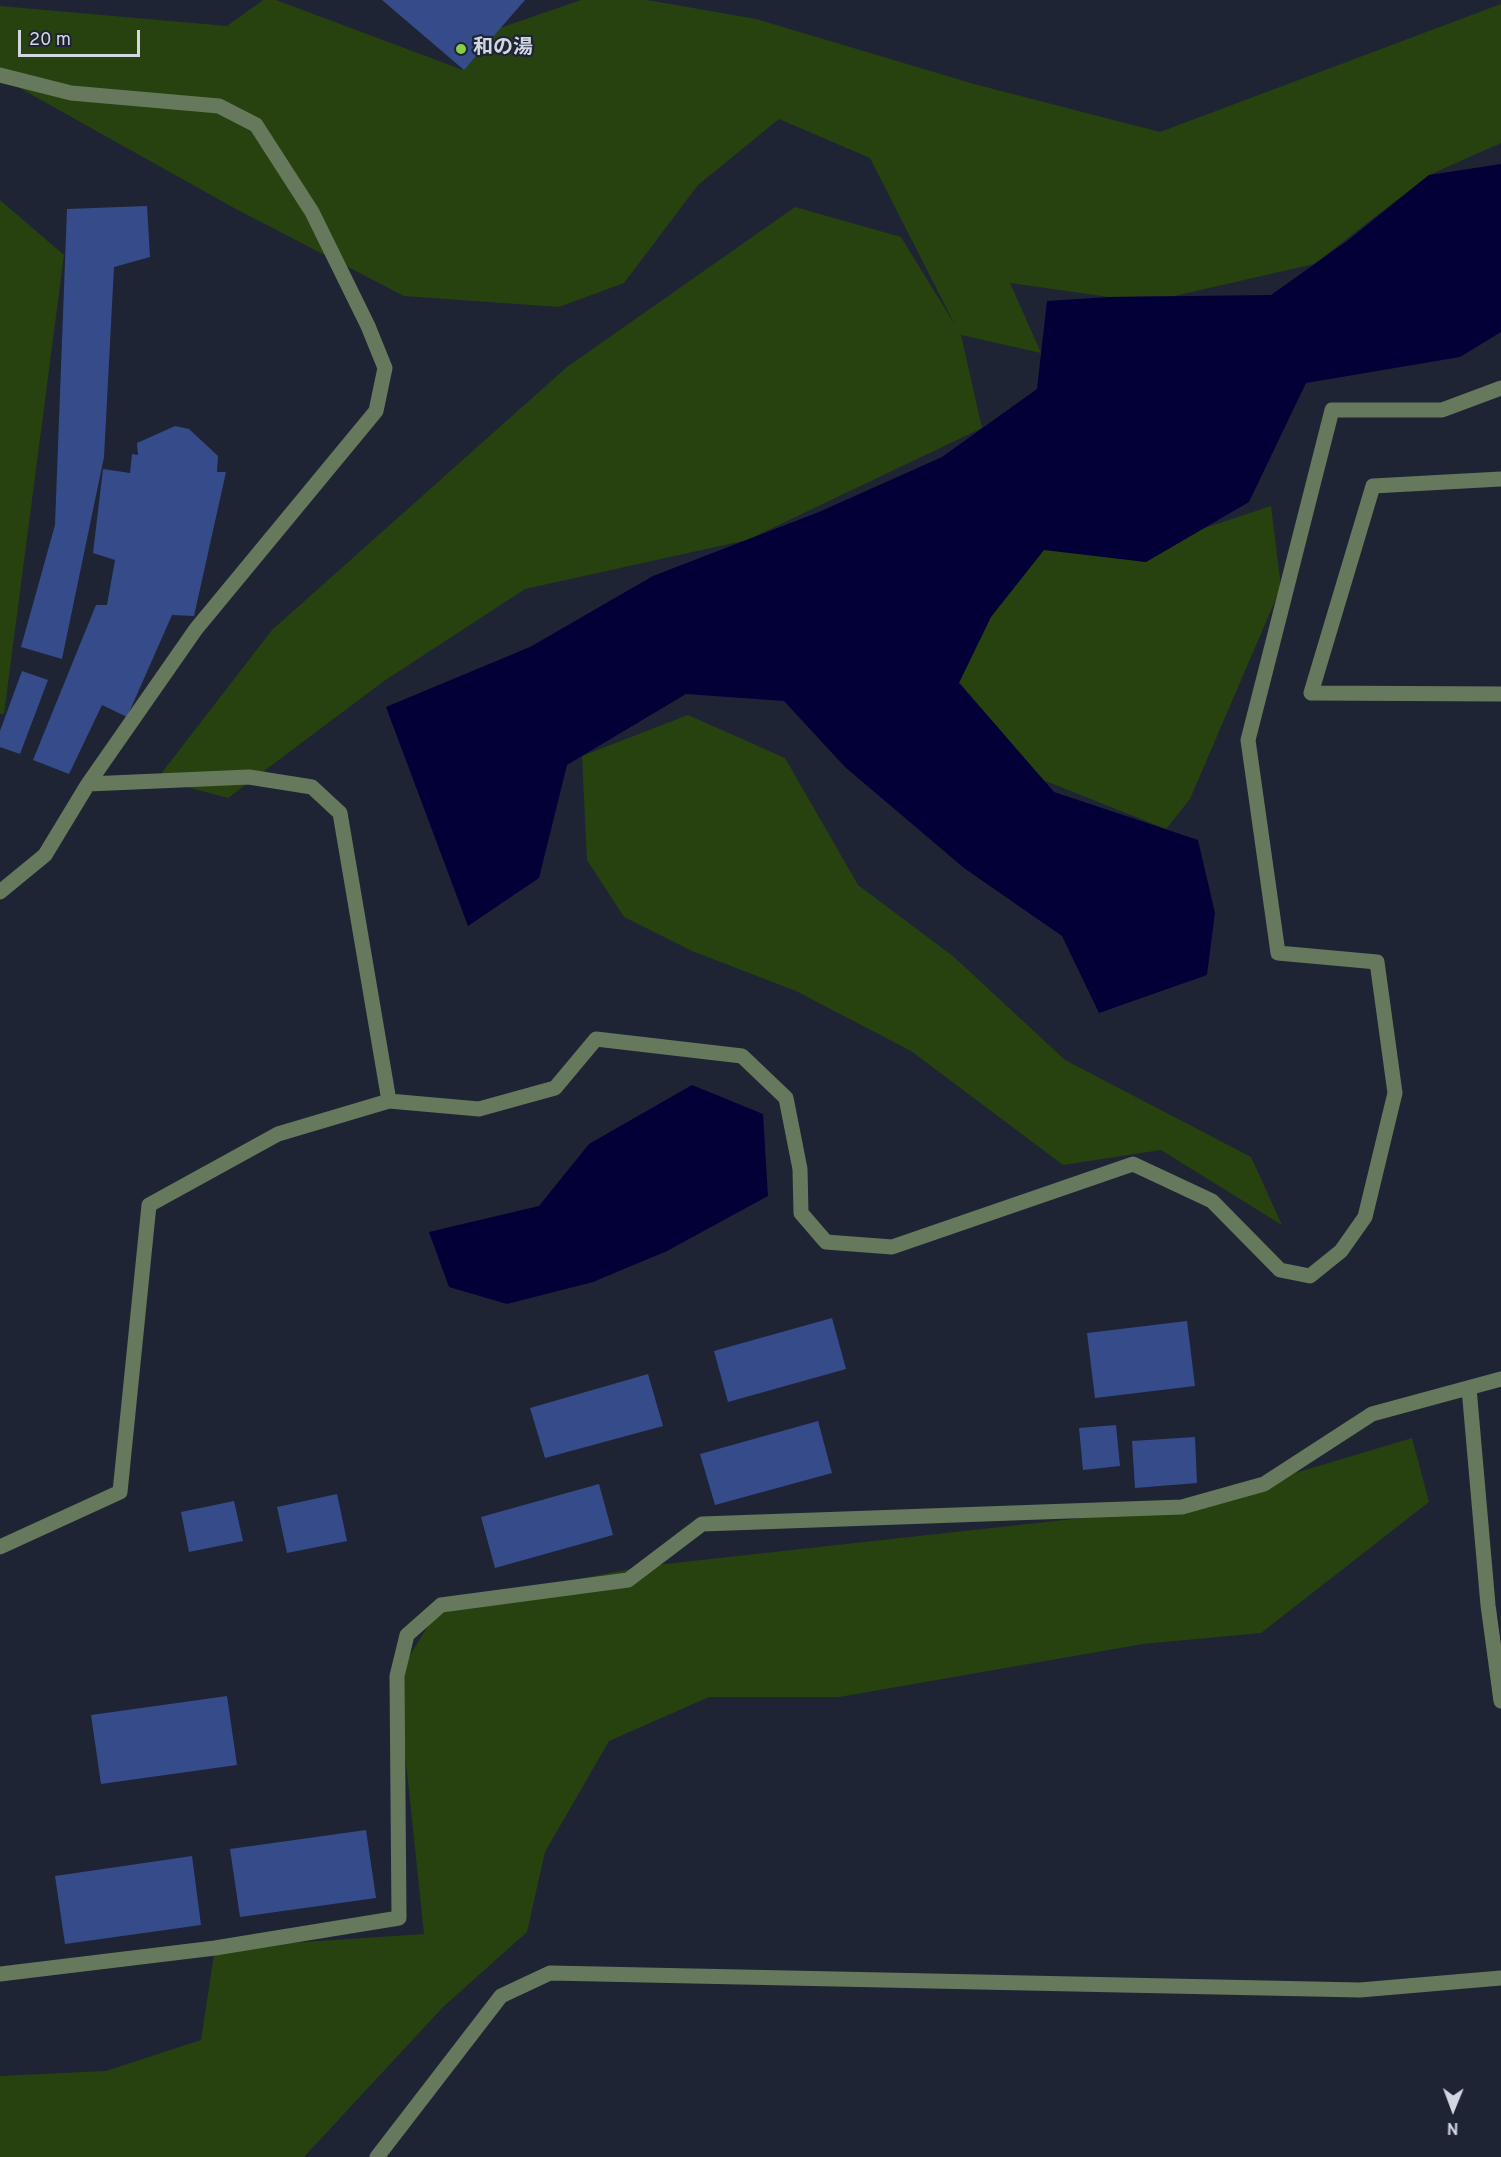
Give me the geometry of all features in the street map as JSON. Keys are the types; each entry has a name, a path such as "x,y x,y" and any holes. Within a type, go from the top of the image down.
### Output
{"street":[{"path":"0,75 71,93 219,106 256,125 312,212 368,326 385,368 376,411 195,629 88,784 45,855 0,892"},
{"path":"0,1547 120,1492 149,1205 278,1134 389,1101 479,1109 555,1088 596,1039 742,1056 786,1098 800,1169 801,1213 826,1242 892,1247 1133,1164 1212,1201 1280,1270 1310,1276 1341,1251 1365,1217 1395,1093 1377,962 1278,953 1248,740 1332,410 1442,410 1501,388"},
{"path":"1501,479 1373,486 1311,693 1501,694"},
{"path":"88,784 249,777 312,787 340,813 389,1101"},
{"path":"0,1974 215,1948 399,1918 397,1676 407,1635 441,1605 628,1580 702,1524 1182,1508 1264,1484 1372,1414 1501,1379"},
{"path":"1469,1388 1494,1605 1501,1701"},
{"path":"377,2157 501,1996 550,1973 1360,1990 1501,1978"}],"green space":[{"path":"263,0 276,0 463,70 500,28 581,0 647,0 756,19 974,84 1160,132 1501,4 1501,143 1429,175 1314,264 1174,296 1109,297 1010,283 1041,353 961,335 982,428 747,540 525,589 384,681 228,798 157,779 272,630 567,367 795,207 901,237 955,325 870,158 779,119 698,185 624,283 559,307 404,296 234,208 0,77 0,6 227,26"},
{"path":"0,200 64,255 4,714 0,714"},
{"path":"1271,506 1281,587 1190,799 1166,829 1043,780 948,669 1044,549 1146,562 1202,529"},
{"path":"688,715 785,758 858,885 954,957 1065,1060 1251,1157 1282,1225 1161,1150 1063,1165 911,1051 796,991 692,951 624,917 587,860 582,756"},
{"path":"1412,1438 1429,1502 1261,1633 1143,1644 839,1697 709,1697 609,1741 545,1852 527,1932 443,2007 304,2157 0,2157 0,2076 106,2071 201,2040 215,1948 424,1934 397,1676 441,1605 647,1566 1182,1507"}],"shaded area":[{"path":"1501,164 1501,332 1460,357 1306,383 1249,502 1146,562 1044,550 991,617 959,683 1054,792 1198,840 1215,913 1207,975 1099,1013 1062,936 964,868 845,767 784,701 686,694 567,765 539,878 468,926 386,707 530,647 653,576 819,512 942,457 1037,389 1047,301 1109,297 1271,295 1347,241 1429,175"},
{"path":"692,1085 763,1114 768,1196 667,1251 593,1282 507,1304 449,1287 429,1232 539,1206 589,1144"}],"building":[{"name":"和の湯","path":"382,0 525,0 464,70"},
{"path":"147,206 150,257 114,267 104,457 62,659 21,647 55,525 67,209"},
{"path":"175,426 189,429 218,456 217,472 226,472 194,616 172,615 127,717 102,705 69,774 33,760 96,605 107,605 115,560 93,553 103,469 130,473 132,454 138,455 137,443"},
{"path":"22,671 48,680 20,754 0,747 0,731"},
{"path":"832,1318 846,1369 728,1402 714,1351"},
{"path":"1187,1321 1195,1386 1095,1398 1087,1333"},
{"path":"648,1374 663,1426 545,1458 530,1408"},
{"path":"818,1421 832,1473 715,1505 700,1454"},
{"path":"1116,1425 1120,1466 1083,1470 1079,1428"},
{"path":"1195,1437 1197,1483 1135,1488 1132,1441"},
{"path":"599,1484 613,1535 495,1568 481,1517"},
{"path":"337,1494 347,1541 287,1553 277,1507"},
{"path":"234,1501 243,1541 189,1552 181,1512"},
{"path":"227,1696 237,1765 101,1784 91,1715"},
{"path":"366,1830 376,1898 240,1917 230,1849"},
{"path":"192,1856 201,1925 65,1944 55,1876"}],"place":[{"name":"和の湯","path":"461,49"}]}
